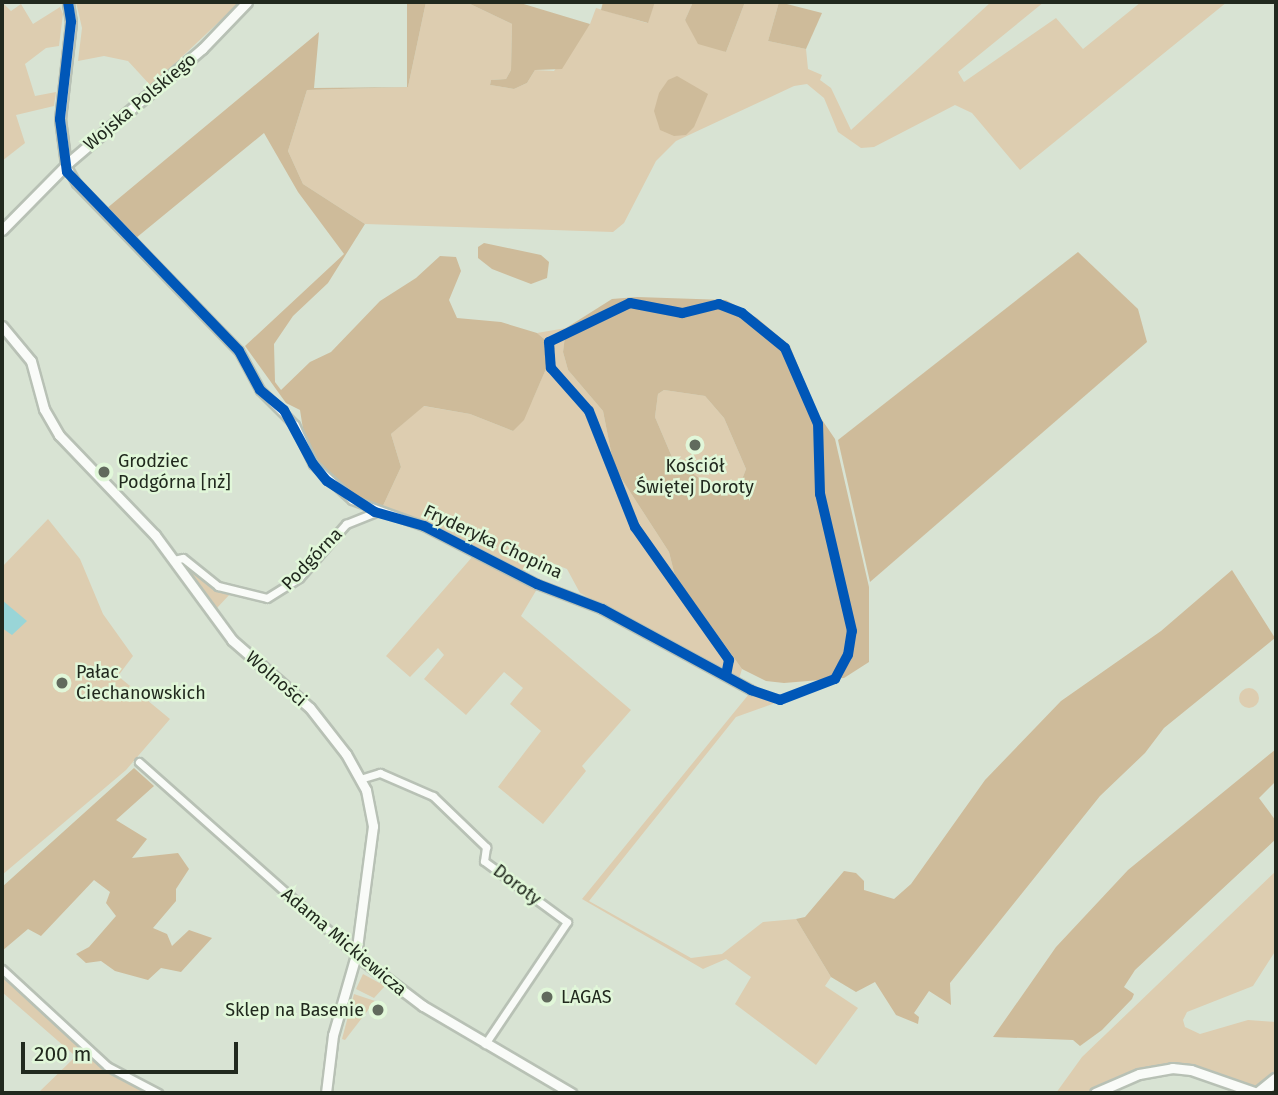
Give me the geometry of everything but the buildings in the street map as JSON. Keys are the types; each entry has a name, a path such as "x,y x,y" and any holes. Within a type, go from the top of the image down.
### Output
{"main road":[{"path":"1258,1093 1275,1081"}],"street":[{"path":"66,165 60,119 71,22 68,2"},
{"name":"Wojska Polskiego","path":"2,230 66,165 192,58 247,2"},
{"name":"Fryderyka Chopina","path":"66,165 76,183 239,351 260,390 284,410 313,464 327,481 375,512 425,526 537,584 602,609 751,690"},
{"name":"Wolności","path":"2,326 31,361 44,409 59,435 150,528 232,640 310,708 360,779 370,802 373,825 356,955 333,1035 323,1093"},
{"name":"Podgórna","path":"174,560 183,558 218,586 267,598 299,578 346,524 375,512"},
{"name":"Adama Mickiewicza","path":"139,762 356,955 420,1005 571,1093"},
{"name":"Doroty","path":"360,779 380,773 433,796 486,847 484,861 567,922 485,1044"},
{"path":"2,969 107,1066 158,1093"},
{"path":"1095,1093 1139,1074 1172,1068 1191,1070 1258,1093"}],"shaded area":[{"path":"2,2 11,11 21,4 33,24 60,7 63,14 59,46 46,48 25,64 35,96 56,92 54,106 16,115 25,143 2,161"},
{"path":"76,2 240,2 151,86 128,61 104,56 78,61 82,28"},
{"path":"407,2 426,2 408,87 307,90 288,151 303,184 365,224 328,283 293,316 274,344 275,382 281,390 310,362 331,352 380,301 416,278 440,256 456,257 461,271 449,300 457,318 501,322 537,333 555,348 524,420 513,431 470,414 424,406 391,434 401,467 381,510 325,476 305,442 300,410 286,403 245,346 344,254 298,192 264,133 136,238 106,209 319,32 314,88 407,87"},
{"path":"426,2 466,2 512,24 511,70 506,79 491,80 490,85 514,89 527,83 535,70 554,71 590,24 596,8 647,23 655,2 693,2 685,20 705,43 726,52 745,2 779,2 768,41 806,49 808,69 822,75 820,80 831,88 851,130 991,2 1044,2 958,72 964,82 1056,18 1083,49 1141,2 1227,2 1020,170 972,113 955,105 874,147 861,148 838,132 824,98 807,84 794,86 676,141 656,161 624,223 613,232 365,224 303,184 288,151 307,90 408,87"},
{"path":"466,2 517,2 590,24 562,69 535,70 527,83 514,89 490,85 491,80 506,79 511,70 512,24"},
{"path":"603,2 655,2 648,23 601,10"},
{"path":"693,2 745,2 726,52 698,44 685,20"},
{"path":"779,2 822,13 806,49 768,41"},
{"path":"677,76 708,94 694,127 686,135 674,136 660,130 654,111 659,93 668,80"},
{"path":"484,243 541,255 549,262 547,278 531,284 492,269 478,258 478,247"},
{"path":"1078,252 1138,309 1147,342 870,582 838,440"},
{"path":"637,297 726,300 757,318 790,346 816,411 835,439 869,587 869,662 844,678 784,683 766,681 742,669 675,576 669,552 614,467 603,411 568,370 563,352 566,328 612,299","holes":["664,390 705,396 724,418 746,469 738,490 729,495 717,492 672,457 655,417 658,394"]},
{"path":"566,328 563,352 568,370 603,411 614,467 669,552 675,576 742,669 739,679 580,593 567,569 532,555 525,572 438,528 381,510 401,467 391,434 423,406 470,414 513,431 532,401 555,348 537,333"},
{"path":"664,390 705,396 724,418 746,469 738,490 729,495 717,492 672,457 655,417 658,394"},
{"path":"48,519 80,559 103,614 133,656 118,676 170,719 126,770 2,875 2,567"},
{"path":"473,556 537,589 521,616 631,710 582,766 586,771 543,824 498,787 541,731 510,704 523,688 504,672 466,715 424,679 444,655 438,648 410,677 386,656"},
{"path":"184,565 214,587 231,593 216,609"},
{"path":"1232,570 1275,638 1164,728 1145,753 1100,796 950,983 951,1005 929,991 914,1013 919,1017 918,1024 896,1015 875,982 856,992 831,977 796,919 805,917 844,871 856,873 864,881 864,890 894,899 911,884 985,780 1061,701 1161,631"},
{"path":"1249,688 1256,691 1259,698 1256,705 1249,708 1242,705 1239,698 1242,691"},
{"path":"749,694 775,703 736,717 589,901 691,958 722,954 763,922 796,919 831,977 825,986 858,1008 816,1065 735,1004 751,977 726,959 703,969 582,899"},
{"path":"1276,749 1276,781 1259,798 1276,821 1276,839 1135,970 1124,987 1134,994 1132,999 1102,1030 1080,1046 1073,1040 993,1037 1056,947 1128,870"},
{"path":"134,768 154,786 116,820 147,839 132,858 178,853 189,869 176,889 176,901 153,928 167,934 172,946 189,930 212,938 181,972 161,968 148,980 115,971 101,961 86,963 76,954 89,947 116,916 106,903 110,892 94,880 41,936 28,929 2,951 2,887"},
{"path":"1276,871 1276,950 1253,986 1187,1012 1183,1020 1185,1027 1200,1034 1248,1020 1276,1022 1276,1074 1253,1088 1202,1069 1159,1066 1086,1093 1056,1093 1082,1057"},
{"path":"2,972 105,1068 149,1093 38,1093 73,1059 73,1054 2,992"},
{"path":"363,974 385,986 374,998 356,989"},
{"path":"354,994 375,1001 345,1040 342,1039"}],"water":[{"path":"2,600 27,621 12,635 2,628"}],"cycle path":[{"path":"68,2 71,22 60,119 67,172 239,351 260,390 284,410 313,464 327,481 375,512 424,526 537,584 602,609 751,690 780,700 835,679 848,655 852,631 820,494 818,424 785,348 742,313 719,304 682,313 630,303 549,342 551,368 589,411 635,527 729,660 726,675"}],"place":[{"name":"Kościół Świętej Doroty","path":"695,445"},
{"name":"Grodziec Podgórna [nż]","path":"104,472"},
{"name":"Pałac Ciechanowskich","path":"62,683"},
{"name":"LAGAS","path":"547,997"},
{"name":"Sklep na Basenie","path":"378,1010"}]}
